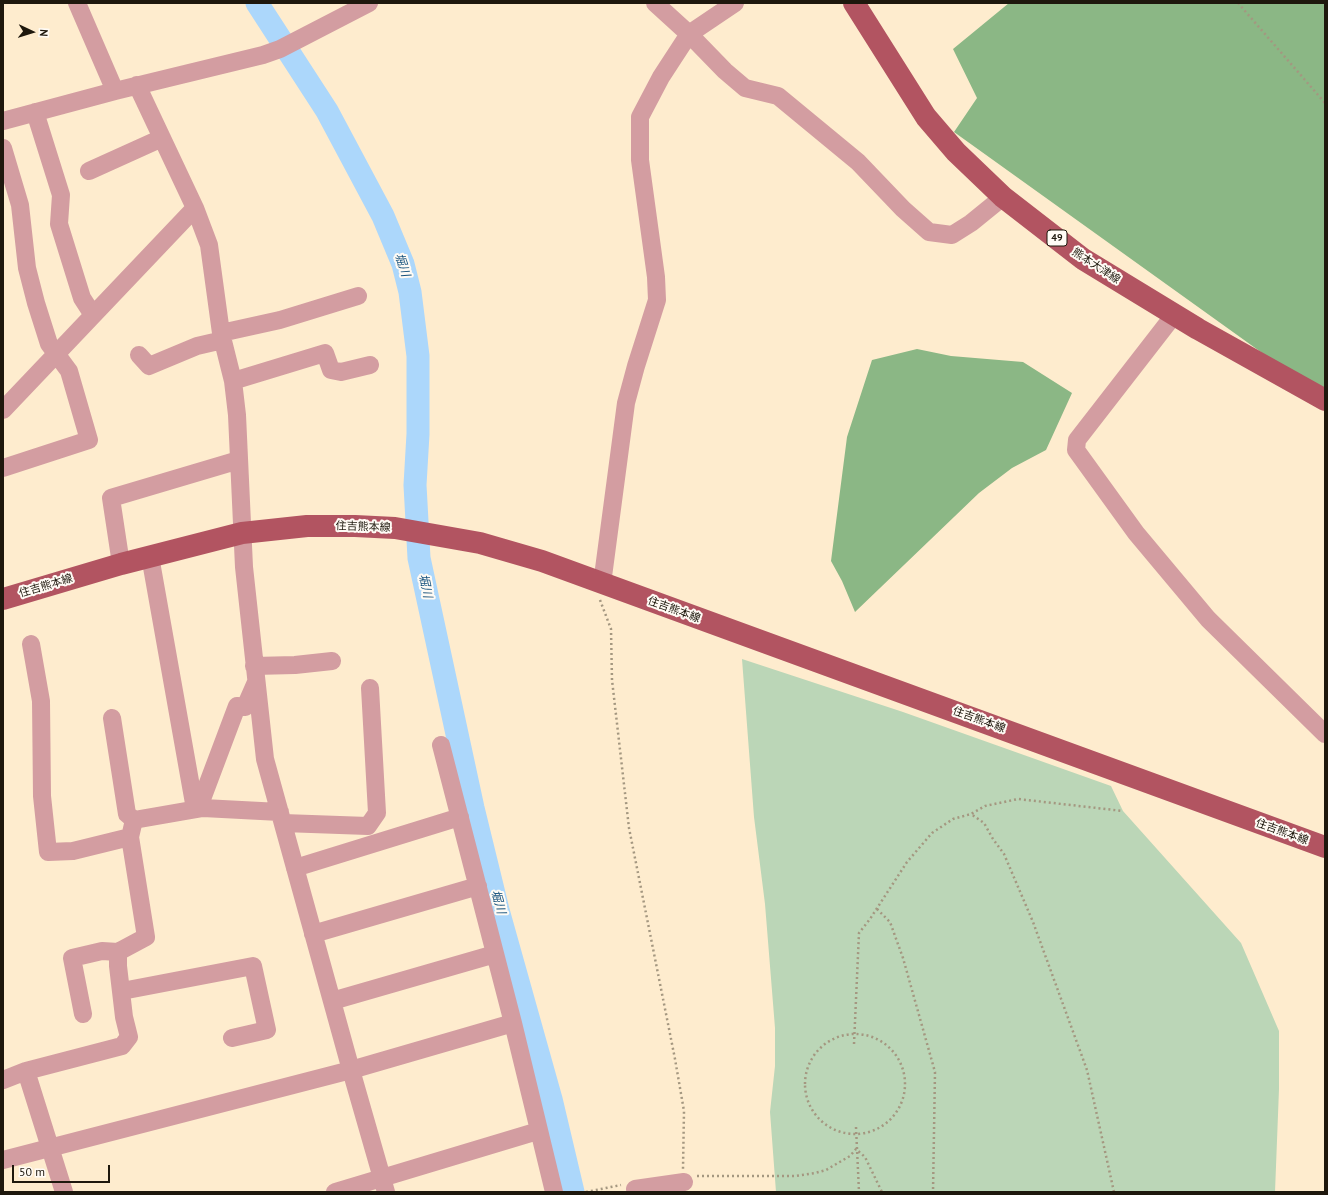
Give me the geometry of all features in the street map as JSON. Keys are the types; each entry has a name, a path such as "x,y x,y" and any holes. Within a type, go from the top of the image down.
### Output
{"main road":[{"name":"熊本大津線","path":"854,3 926,117 956,152 1003,196 1083,259 1174,315 1325,400"},
{"name":"住吉熊本線","path":"3,599 121,564 242,533 307,526 395,528 480,543 542,561 764,644 965,714 1200,803 1325,847"}],"street":[{"path":"77,3 115,91"},
{"path":"3,121 137,85 228,65 280,49 369,3"},
{"path":"655,3 689,34 724,71 745,88 778,96 858,162 903,209 929,232 952,235 971,223 1003,196"},
{"path":"602,584 626,403 657,300 656,277 640,160 640,117 661,77 689,34 735,3"},
{"path":"137,85 195,208 209,245 222,336 233,381 239,460 242,533 255,673 265,759 384,1185"},
{"path":"35,112 61,194 59,224 82,298 93,315"},
{"path":"89,171 162,138"},
{"path":"3,148 20,205 27,268 36,303 49,344 69,371 89,440 3,468"},
{"path":"3,410 195,208"},
{"path":"139,355 149,366 222,336 358,296"},
{"path":"1174,315 1077,440 1076,450 1136,533 1208,619 1325,734"},
{"path":"233,381 325,353 331,370 341,372 370,365"},
{"path":"121,564 112,498 239,460"},
{"path":"150,556 199,808"},
{"path":"31,644 41,701 42,796 48,852 80,849 130,837"},
{"path":"255,673 295,665 332,661"},
{"path":"199,808 237,706 245,707 255,673"},
{"path":"134,820 199,808 368,826 377,813 370,688"},
{"path":"112,718 125,751 127,814 134,820"},
{"path":"441,745 513,1023 554,1192"},
{"path":"295,868 460,818"},
{"path":"83,1014 72,958 102,951 118,952 146,937 130,837 134,820"},
{"path":"313,934 478,886"},
{"path":"3,1080 26,1072 122,1046 129,1037 124,1017 118,966 118,952"},
{"path":"332,1002 495,954"},
{"path":"122,991 253,966 267,1030 232,1038"},
{"path":"3,1160 351,1070 513,1023"},
{"path":"26,1072 64,1192"},
{"path":"335,1192 384,1185 538,1130"},
{"path":"636,1192 635,1189 686,1179"}],"path":[{"path":"1238,3 1325,103"},
{"path":"602,584 600,602 611,629 612,680 629,828 684,1111 686,1179 800,1175 815,1173 826,1170 850,1156 856,1149"},
{"path":"854,1044 854,1007 859,933 877,909 907,862 932,833 953,819 971,814 985,806 1018,800 1123,811"},
{"path":"971,814 984,823 1004,854 1033,922 1087,1070 1114,1192"},
{"path":"877,909 890,922 903,958 935,1072 934,1192"},
{"path":"855,1034 868,1036 891,1048 904,1071 905,1084 904,1097 899,1109 891,1120 880,1128 868,1133 855,1134 836,1130 819,1118 810,1104 806,1084 810,1064 818,1050 839,1037 855,1034"},
{"path":"856,1127 855,1134 858,1192"},
{"path":"856,1149 865,1158 882,1192"},
{"path":"586,1192 592,1190"}],"green space":[{"path":"1009,3 1325,3 1325,398 954,132 977,98 953,49"},
{"path":"917,349 951,356 1023,362 1072,393 1046,450 1012,468 979,493 855,612 842,581 831,561 847,437 872,360"},
{"path":"742,659 903,712 1111,786 1123,811 1241,943 1279,1031 1279,1089 1275,1192 776,1192 770,1112 775,1066 775,1028 765,904 754,817"}],"waterway":[{"name":"堀川","path":"257,3 327,111 383,216 403,264 410,292 418,356 418,434 415,485 419,558 473,808 498,910 551,1099 573,1192"}]}
